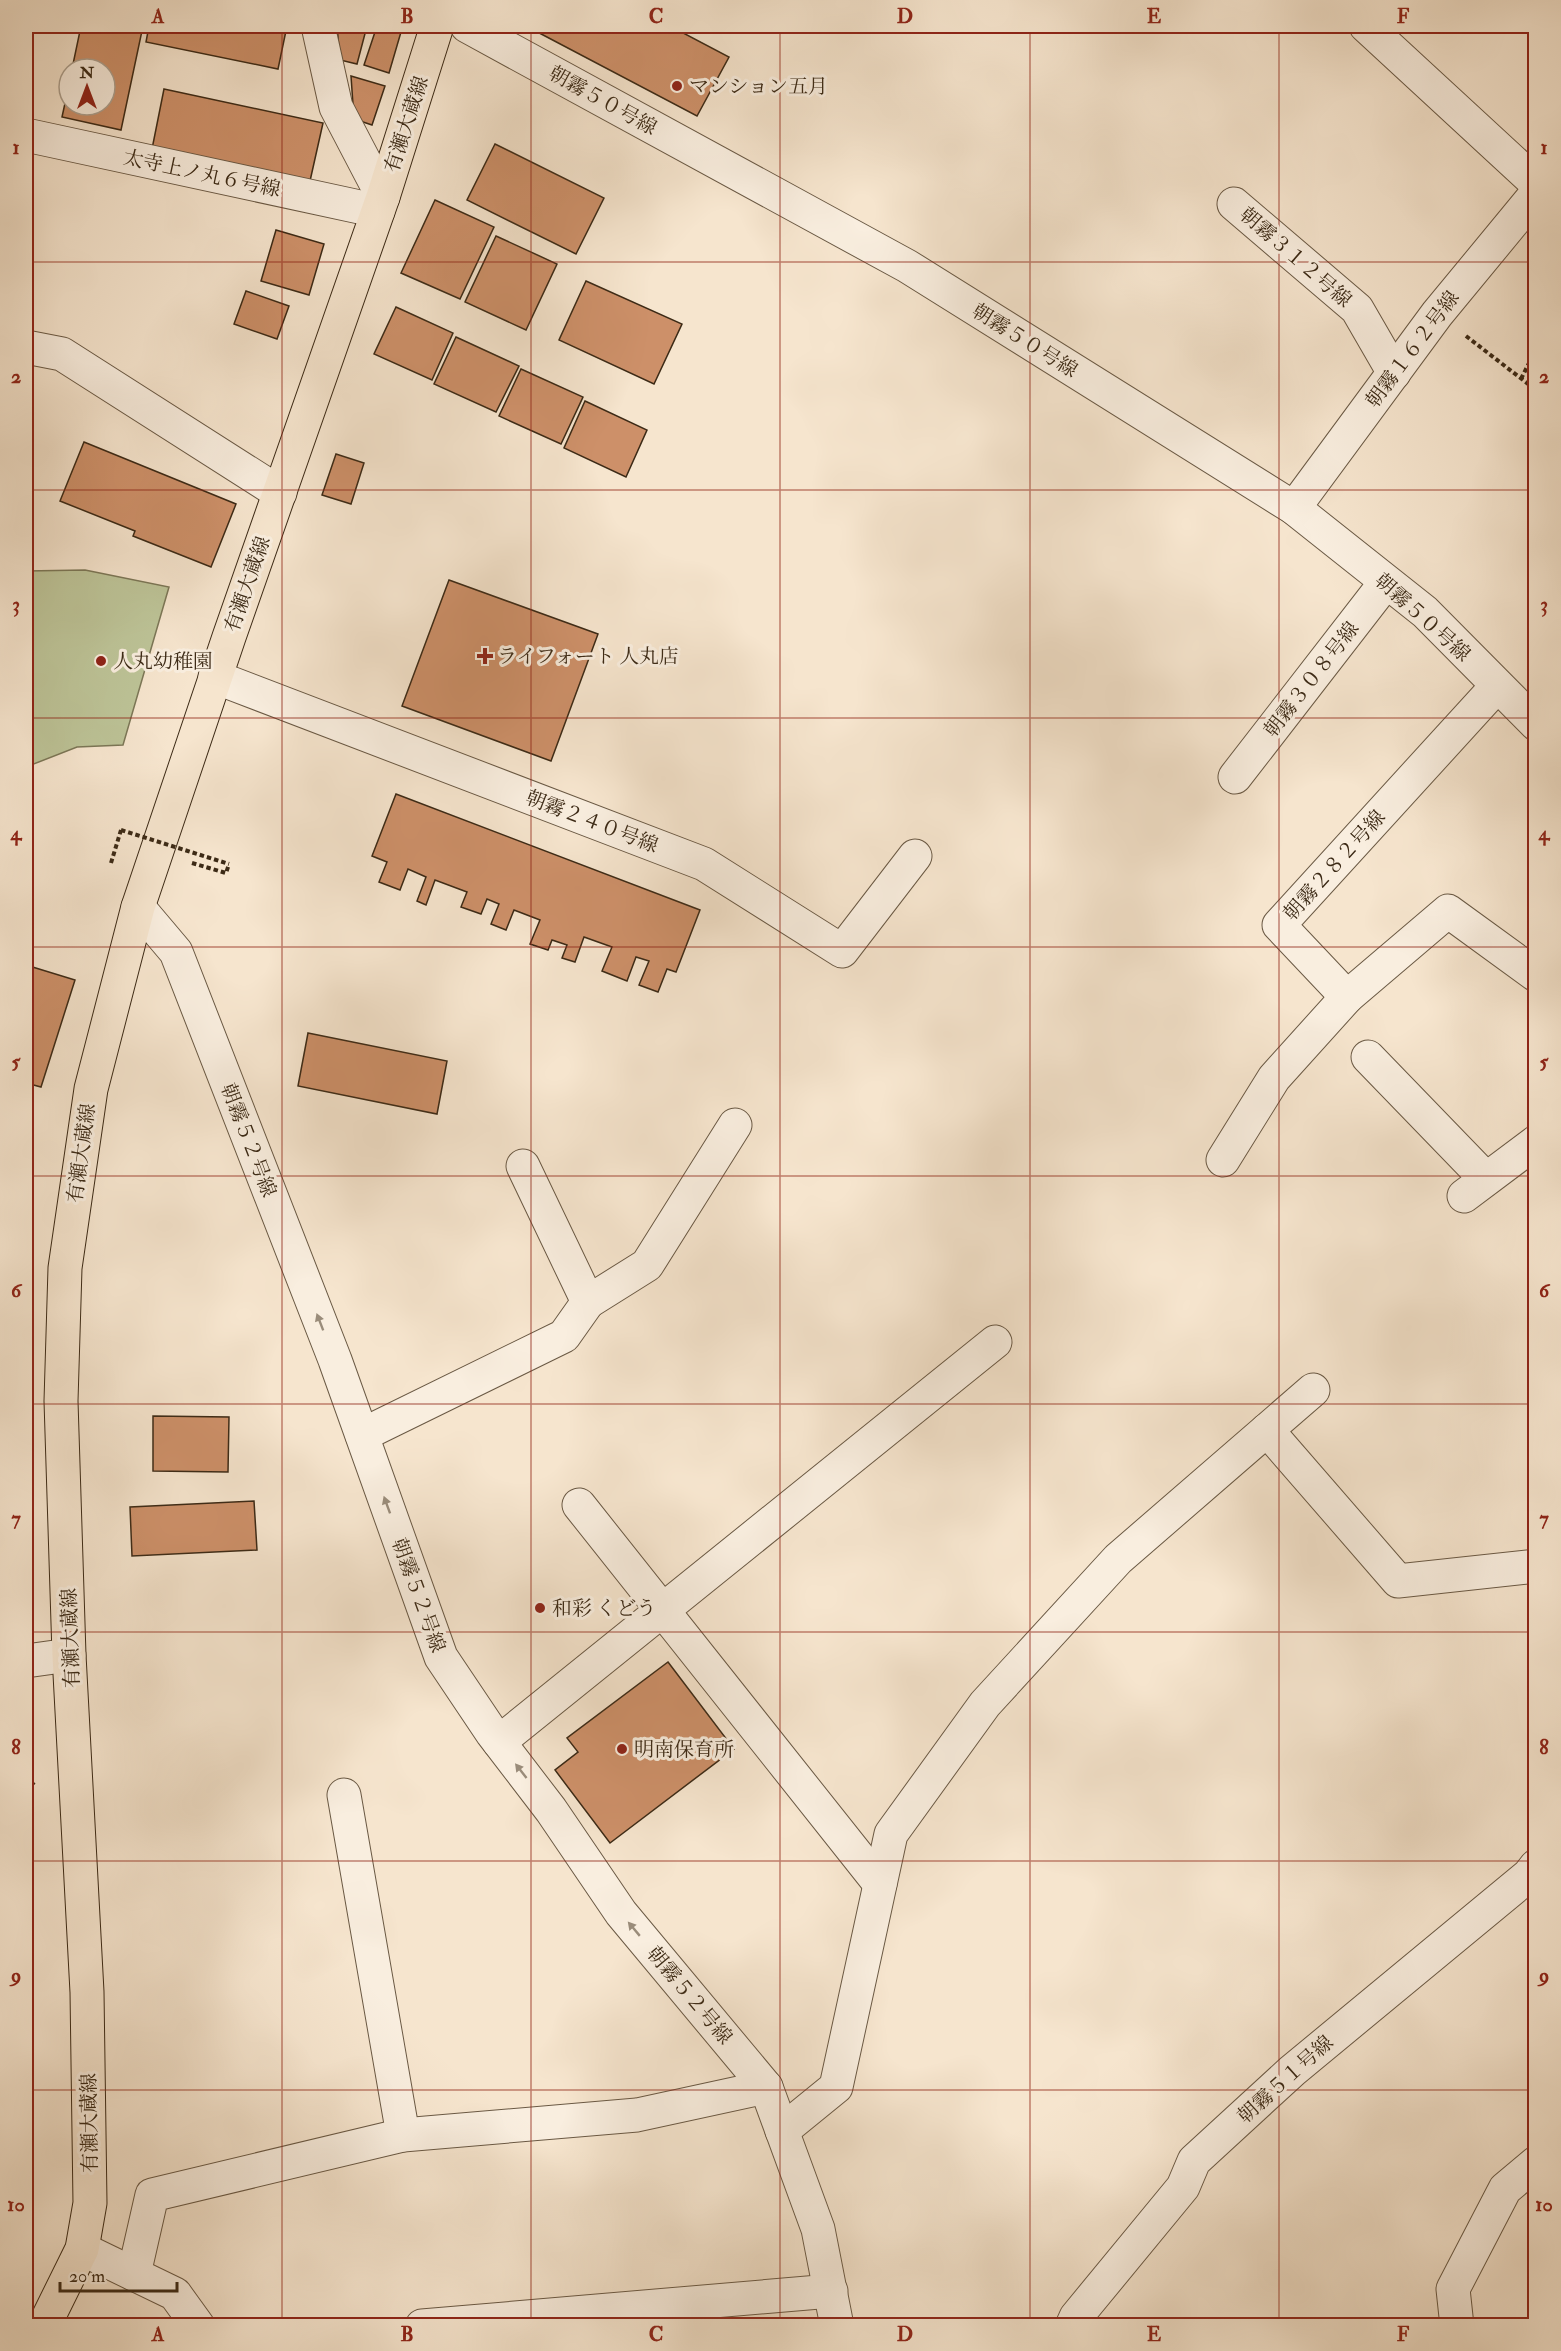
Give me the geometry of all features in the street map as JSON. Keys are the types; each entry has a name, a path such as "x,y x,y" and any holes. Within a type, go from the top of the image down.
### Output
{"main road":[{"name":"有瀬大蔵線","path":"44,2325 82,2249 90,2203 87,1992 69,1655 61,1401 65,1268 91,1089 138,907 215,677 380,204 437,26"}],"street":[{"path":"318,26 336,107 380,204"},
{"name":"朝霧５０号線","path":"467,26 907,266 1294,508 1425,612 1536,724"},
{"path":"1366,26 1536,183"},
{"name":"太寺上ノ丸６号線","path":"26,135 380,204"},
{"name":"朝霧１６２号線","path":"1294,508 1437,314 1536,194"},
{"name":"朝霧３１２号線","path":"1234,204 1357,309 1394,373"},
{"path":"26,347 62,354 279,493"},
{"name":"朝霧３０８号線","path":"1236,777 1386,582"},
{"name":"朝霧２４０号線","path":"215,677 704,864 842,951 915,856"},
{"name":"朝霧２８２号線","path":"1347,997 1279,925 1497,686"},
{"name":"朝霧５２号線","path":"138,907 176,952 335,1360 441,1657 499,1742 551,1810 621,1913 766,2087 818,2229 837,2325"},
{"path":"1222,1160 1274,1078 1347,997 1448,910 1536,975"},
{"path":"1368,1057 1475,1187 1536,1142"},
{"path":"362,1435 564,1336 588,1302 647,1265 735,1125"},
{"path":"523,1166 588,1302"},
{"path":"499,1742 995,1342"},
{"path":"782,2131 836,2087 891,1834 985,1704 1118,1559 1313,1390"},
{"path":"1267,1430 1398,1581 1536,1566"},
{"path":"579,1505 880,1884"},
{"path":"26,1661 69,1655"},
{"path":"344,1795 403,2135"},
{"name":"朝霧５１号線","path":"1072,2325 1076,2317 1183,2187 1194,2161 1292,2071 1529,1875 1536,1866"},
{"path":"134,2274 152,2195 403,2135 637,2115 766,2087"},
{"path":"1457,2325 1454,2289 1505,2189 1536,2163"},
{"path":"82,2249 175,2294 198,2325"},
{"path":"422,2325 831,2291"}],"path":[{"path":"1437,314 1536,390"},
{"path":"1521,379 1536,349"},
{"path":"108,872 121,830 229,864 226,873 192,863"},
{"path":"26,1791 35,1781"}],"green space":[{"name":"人丸幼稚園","path":"85,570 169,587 123,745 77,747 26,767 26,571"}],"building":[{"path":"81,26 143,26 121,130 62,117 117,117 117,57 75,57"},
{"path":"149,26 287,26 278,69 146,42"},
{"path":"337,26 367,26 357,64 340,60"},
{"path":"377,26 401,32 389,73 364,65"},
{"name":"マンション五月","path":"526,26 670,26 729,57 697,116"},
{"path":"351,76 385,86 372,125 354,119"},
{"path":"164,89 323,123 310,181 152,149"},
{"path":"495,144 604,198 576,254 467,200"},
{"path":"435,200 494,227 460,299 401,273"},
{"path":"276,230 324,244 309,295 261,281"},
{"path":"496,236 557,264 526,330 465,302"},
{"path":"586,281 682,324 654,384 559,340"},
{"path":"246,291 289,306 277,339 234,324"},
{"path":"396,307 453,333 432,380 374,354"},
{"path":"456,337 519,366 496,412 434,384"},
{"path":"521,369 583,397 561,444 499,416"},
{"path":"585,401 647,430 626,477 564,448"},
{"path":"84,442 236,504 211,567 133,536 135,531 60,501"},
{"path":"336,454 364,463 351,504 322,495"},
{"path":"449,580 598,634 551,761 402,706"},
{"path":"396,794 700,910 676,972 667,969 658,992 639,985 649,961 636,957 627,981 602,971 612,947 584,937 575,962 562,958 567,945 552,940 548,950 530,944 540,920 514,910 506,930 491,924 499,904 487,899 481,914 461,907 467,892 435,880 426,905 417,901 426,877 408,869 400,890 379,882 387,862 372,856"},
{"path":"26,965 75,980 41,1087 26,1083"},
{"path":"308,1033 447,1061 437,1114 298,1086"},
{"path":"153,1416 229,1417 228,1472 153,1471"},
{"path":"254,1501 257,1550 132,1556 130,1507"},
{"path":"668,1662 734,1749 610,1843 555,1770 578,1752 567,1738"}],"place":[{"name":"マンション五月","path":"677,86"},
{"name":"ライフォート 人丸店","path":"485,656"},
{"name":"人丸幼稚園","path":"101,661"},
{"name":"和彩 くどう","path":"540,1608"},
{"name":"明南保育所","path":"622,1749"}]}
